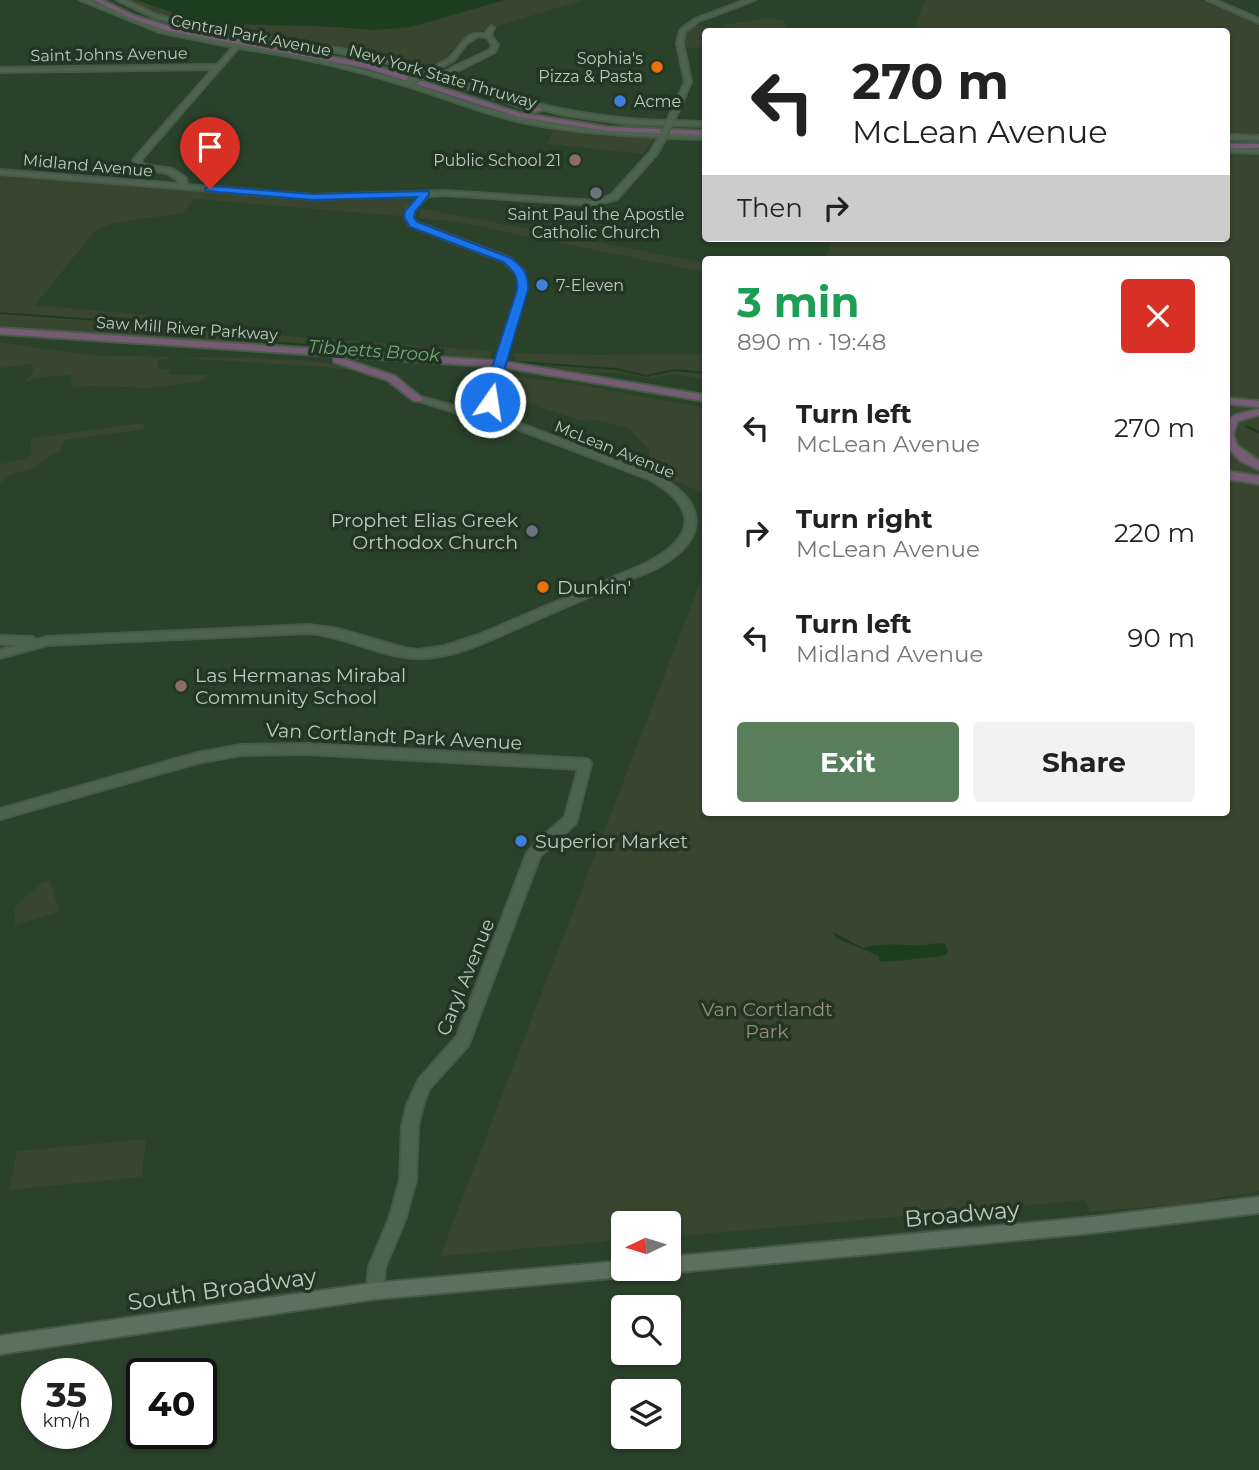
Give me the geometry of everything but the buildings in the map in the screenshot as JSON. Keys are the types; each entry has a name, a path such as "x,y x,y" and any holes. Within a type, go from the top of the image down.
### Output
{"highway":[{"name":"New York State Thruway","path":"96,0 133,17 171,29 373,63 495,104 573,120 702,130"},
{"name":"New York State Thruway","path":"113,0 179,27 379,69 512,113 624,130 702,130"},
{"path":"267,46 394,62"},
{"path":"267,46 407,82"},
{"path":"491,94 573,120"},
{"path":"539,124 624,130"},
{"path":"1230,143 1259,144"},
{"name":"Saw Mill River Parkway","path":"0,334 401,363 537,376 702,404"},
{"name":"Saw Mill River Parkway","path":"0,334 501,364 702,398"},
{"path":"335,359 387,376"},
{"path":"401,363 382,369 381,372 404,386 418,399"},
{"path":"1230,401 1259,404"},
{"path":"1230,425 1238,417 1259,412"},
{"path":"1230,443 1236,451 1259,466"},
{"path":"1230,473 1259,478"}],"main road":[{"name":"Broadway","path":"681,1264 1092,1225 1259,1205"},
{"name":"South Broadway","path":"0,1345 375,1291 611,1270"}],"street":[{"name":"Central Park Avenue","path":"83,0 145,26 407,82 469,106 539,124 600,132 664,135 702,130"},
{"name":"Central Park Avenue","path":"113,0 155,16 196,27 352,52 394,62 491,94 595,118 702,130"},
{"path":"418,399 471,414 496,414 490,402 491,390 524,286 520,271 507,260 413,224 409,217 410,211 426,193 606,202 614,197 648,160 664,135 688,82 681,45 683,30 697,20 751,0"},
{"path":"1210,0 1259,21"},
{"path":"407,82 452,60 463,44 484,36 495,45 492,51 438,78"},
{"path":"183,187 183,180 176,174 142,167 137,160 236,47"},
{"name":"Saint Johns Avenue","path":"0,70 219,66"},
{"path":"453,82 456,71"},
{"name":"Midland Avenue","path":"0,172 313,197 426,193"},
{"name":"McLean Avenue","path":"0,654 47,641 321,629 346,633 391,650 430,653 452,649 489,635 656,565 674,555 687,540 692,527 690,512 681,495 668,484 509,423 496,414"},
{"path":"0,640 47,641"},
{"name":"Van Cortlandt Park Avenue","path":"0,814 197,758 240,750 309,749 585,764"},
{"name":"Caryl Avenue","path":"375,1291 377,1267 397,1220 408,1181 410,1126 415,1105 424,1084 463,1041 534,853 566,826 572,816 585,764"}],"green space":[{"path":"123,0 137,0 202,23 393,29 421,25 504,0 584,0 471,34 439,62 424,70 357,54 187,23 153,14 155,12"},
{"name":"Van Cortlandt Park","path":"925,0 1200,0 1259,24 1259,1191 1183,1204 1090,1212 1085,1200 681,1236 681,1211 611,1211 611,1241 440,1256 702,578 702,816 1230,816 1230,256 826,256 831,242 1230,242 1230,28 914,28"},
{"path":"767,18 784,20 788,28 719,28 728,24"},
{"path":"700,25 709,28 702,28 702,47 687,48 684,35 688,28"},
{"path":"553,130 654,138 643,154 547,144"},
{"path":"0,174 338,200 412,198 401,216 194,199 183,213 113,223 95,231 35,305 148,315 147,319 275,329 274,335 493,351 490,360 0,328"},
{"path":"420,208 559,235 529,237 458,222 418,218"},
{"path":"572,237 702,262 702,271 555,242"},
{"path":"0,342 87,355 175,357 158,361 158,368 169,370 169,375 208,375 202,381 151,388 73,388 70,375 44,377 23,383 34,371 31,364 0,368"},
{"path":"512,353 702,354 702,379 672,374 651,379 620,373 583,372 517,361"},
{"path":"213,357 325,363 347,367 385,383 356,371 325,367 176,358"},
{"path":"504,375 570,383 702,407 702,493 645,468 650,450 628,428 591,419 581,421 502,395 499,390"},
{"path":"140,423 147,426 141,430 65,440 60,452 30,470 12,474 0,484 0,464 27,459 32,452 30,444 33,438"},
{"path":"50,880 59,912 15,925 14,907 41,883"},
{"path":"146,1139 142,1177 9,1190 17,1151"}],"shaded area":[{"path":"137,0 504,0 409,27 375,30 202,23"},
{"path":"833,932 863,948 939,943 945,944 948,951 941,956 879,961 879,956 836,938"}],"waterway":[{"name":"Tibbetts Brook","path":"0,313 250,331 254,334"},
{"name":"Tibbetts Brook","path":"254,337 256,341 497,360"},
{"name":"Tibbetts Brook","path":"504,361 616,369 646,376 674,370 702,373"},
{"name":"Tibbetts Brook","path":"1246,426 1259,432"}],"place":[{"name":"Sophia's Pizza & Pasta","path":"657,67"},
{"name":"Acme","path":"620,101"},
{"name":"Public School 21","path":"575,160"},
{"name":"Saint Paul the Apostle Catholic Church","path":"596,193"},
{"name":"7-Eleven","path":"542,285"},
{"name":"Prophet Elias Greek Orthodox Church","path":"532,531"},
{"name":"Dunkin'","path":"543,587"},
{"name":"Las Hermanas Mirabal Community School","path":"181,686"},
{"name":"Superior Market","path":"521,841"}],"route":[{"path":"210,189 313,197 426,193 410,211 409,217 413,224 507,260 517,267 523,278 523,290 490,392 490,402"}]}
